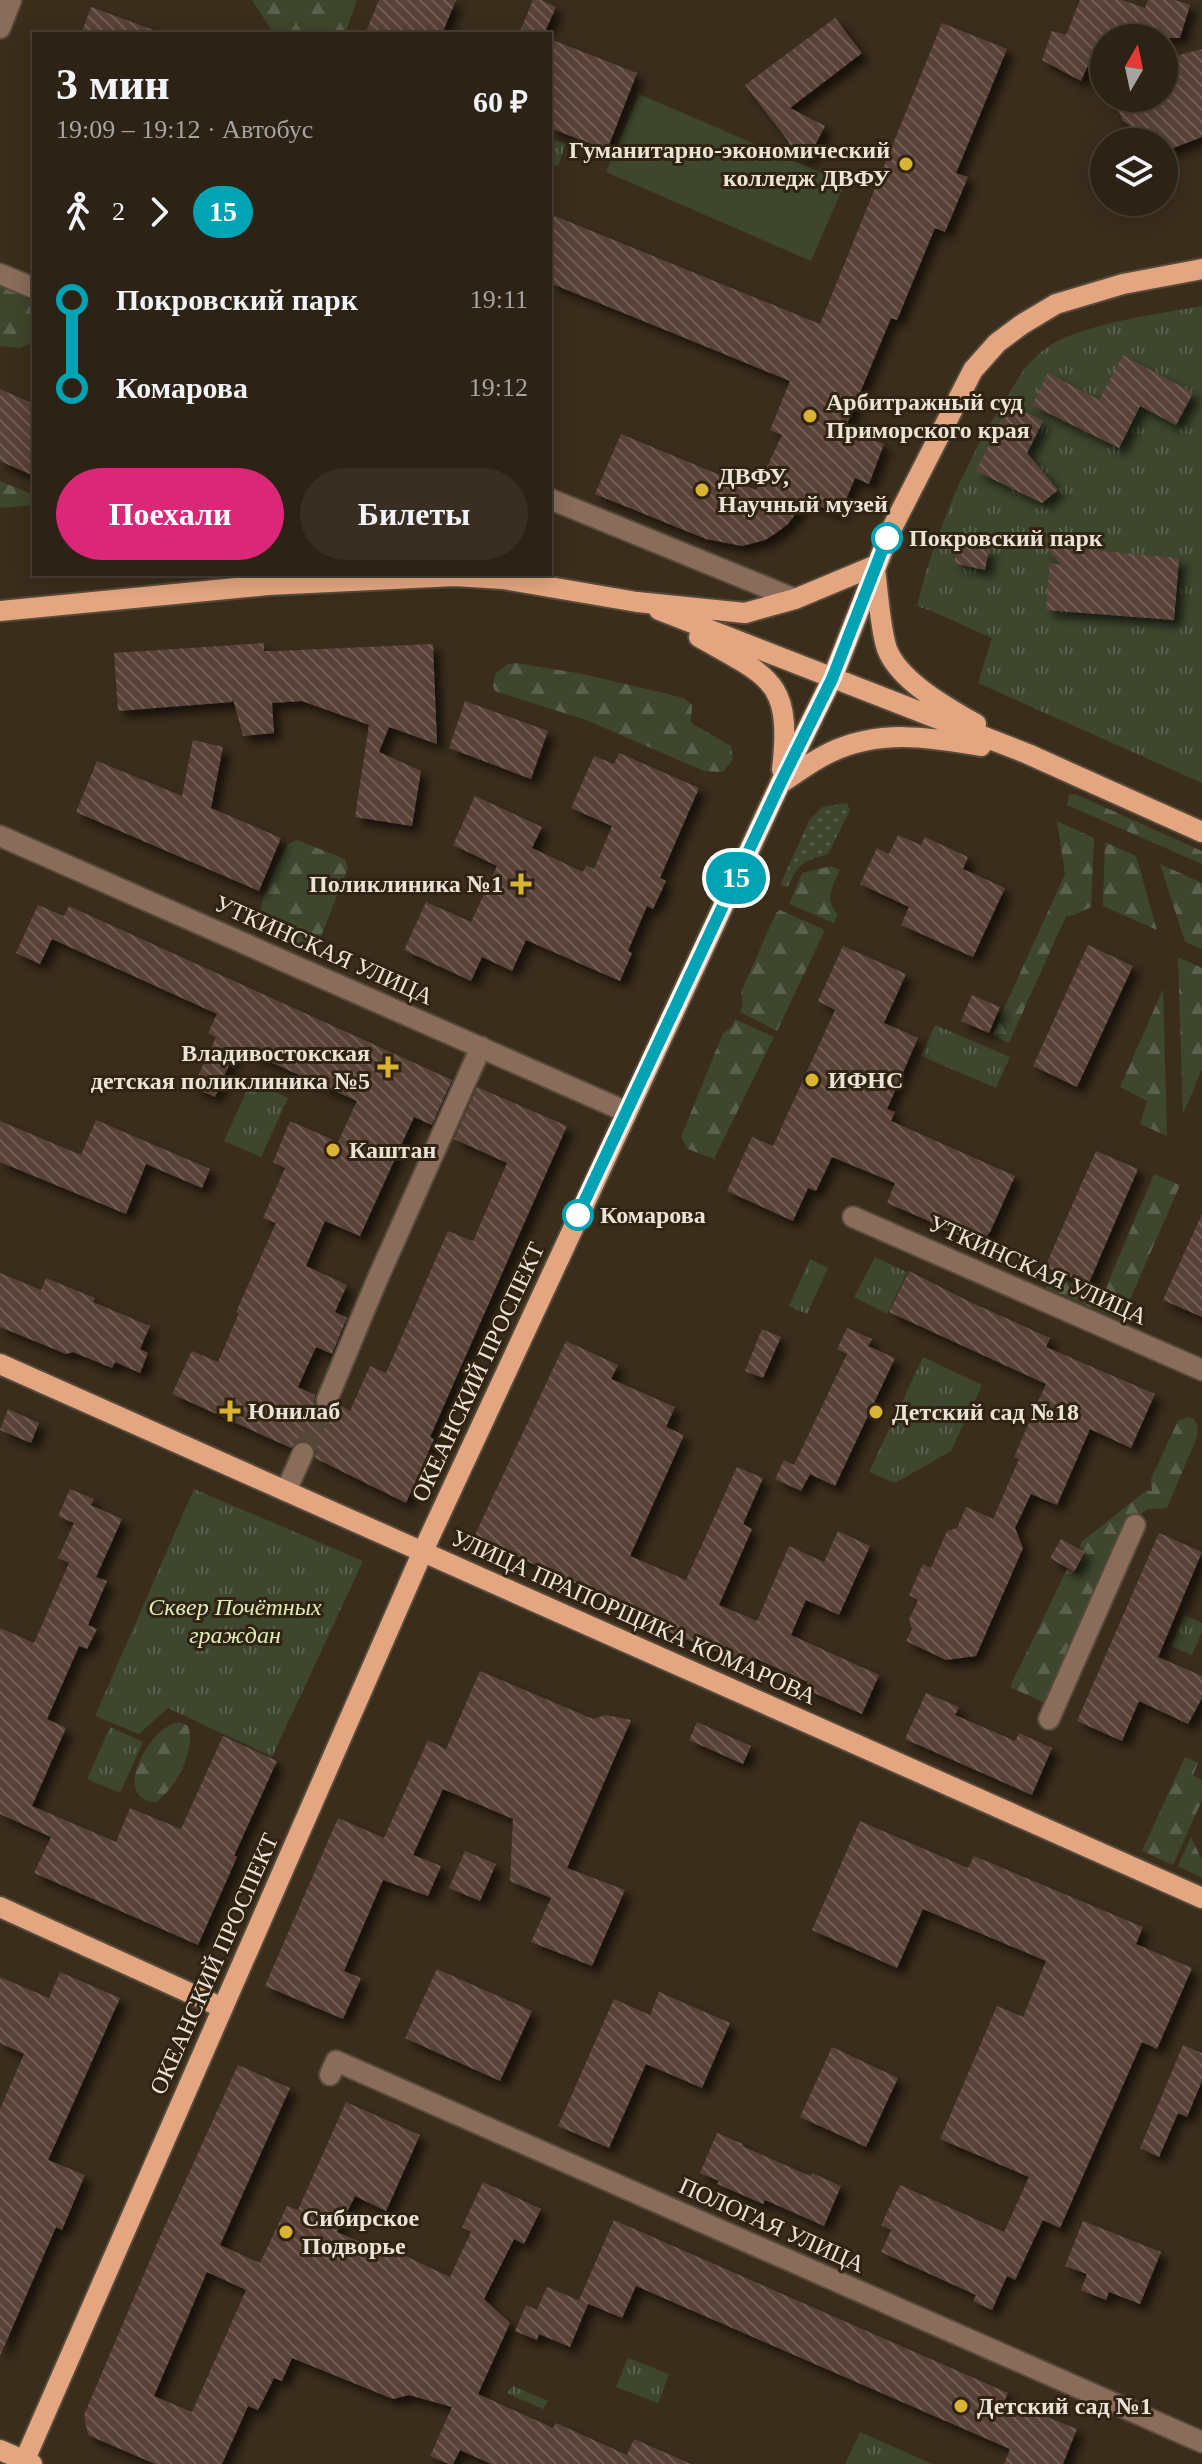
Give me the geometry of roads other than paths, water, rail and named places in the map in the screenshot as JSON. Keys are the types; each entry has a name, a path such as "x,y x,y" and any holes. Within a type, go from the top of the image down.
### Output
{"main road":[{"name":"ОКЕАНСКИЙ ПРОСПЕКТ","path":"27,2463 423,1551 780,784 832,679 874,566 973,370 997,343 1056,304 1123,284 1202,269"},
{"path":"0,611 268,585 455,576 503,579 637,602 745,613 795,599 874,566 887,650 904,675 944,705 1028,754"},
{"path":"637,602 1028,754 1202,832"},
{"path":"637,602 762,673 780,696 786,730 780,784"},
{"path":"780,784 828,753 867,739 905,735 1028,754"},
{"name":"УЛИЦА ПРАПОРЩИКА КОМАРОВА","path":"0,1364 1202,1898"},
{"path":"0,1907 223,2008"},
{"path":"0,2450 27,2463"}],"street":[{"path":"0,28 11,0"},
{"path":"0,274 32,287"},
{"path":"552,500 795,599"},
{"name":"УТКИНСКАЯ УЛИЦА","path":"0,836 627,1112"},
{"path":"327,1400 481,1047"},
{"name":"УТКИНСКАЯ УЛИЦА","path":"853,1217 1202,1370"},
{"path":"286,1491 303,1453"},
{"path":"1049,1719 1135,1525"},
{"name":"ПОЛОГАЯ УЛИЦА","path":"330,2075 336,2061 1202,2442"}],"tunnel":[{"path":"303,1453 327,1400"}],"place":[{"name":"Гуманитарно-экономический колледж ДВФУ","path":"906,164"},
{"name":"Арбитражный суд Приморского края","path":"810,416"},
{"name":"ДВФУ, Научный музей","path":"702,490"},
{"name":"Покровский парк","path":"887,538"},
{"name":"Поликлиника №1","path":"521,884"},
{"name":"Владивостокская детская поликлиника №5","path":"388,1067"},
{"name":"ИФНС","path":"812,1080"},
{"name":"Каштан","path":"333,1150"},
{"name":"Комарова","path":"578,1215"},
{"name":"Юнилаб","path":"230,1411"},
{"name":"Детский сад №18","path":"876,1412"},
{"name":"Сибирское Подворье","path":"286,2232"},
{"name":"Детский сад №1","path":"961,2406"}],"park label":[{"name":"Сквер Почётных граждан","path":"235,1621"}]}
